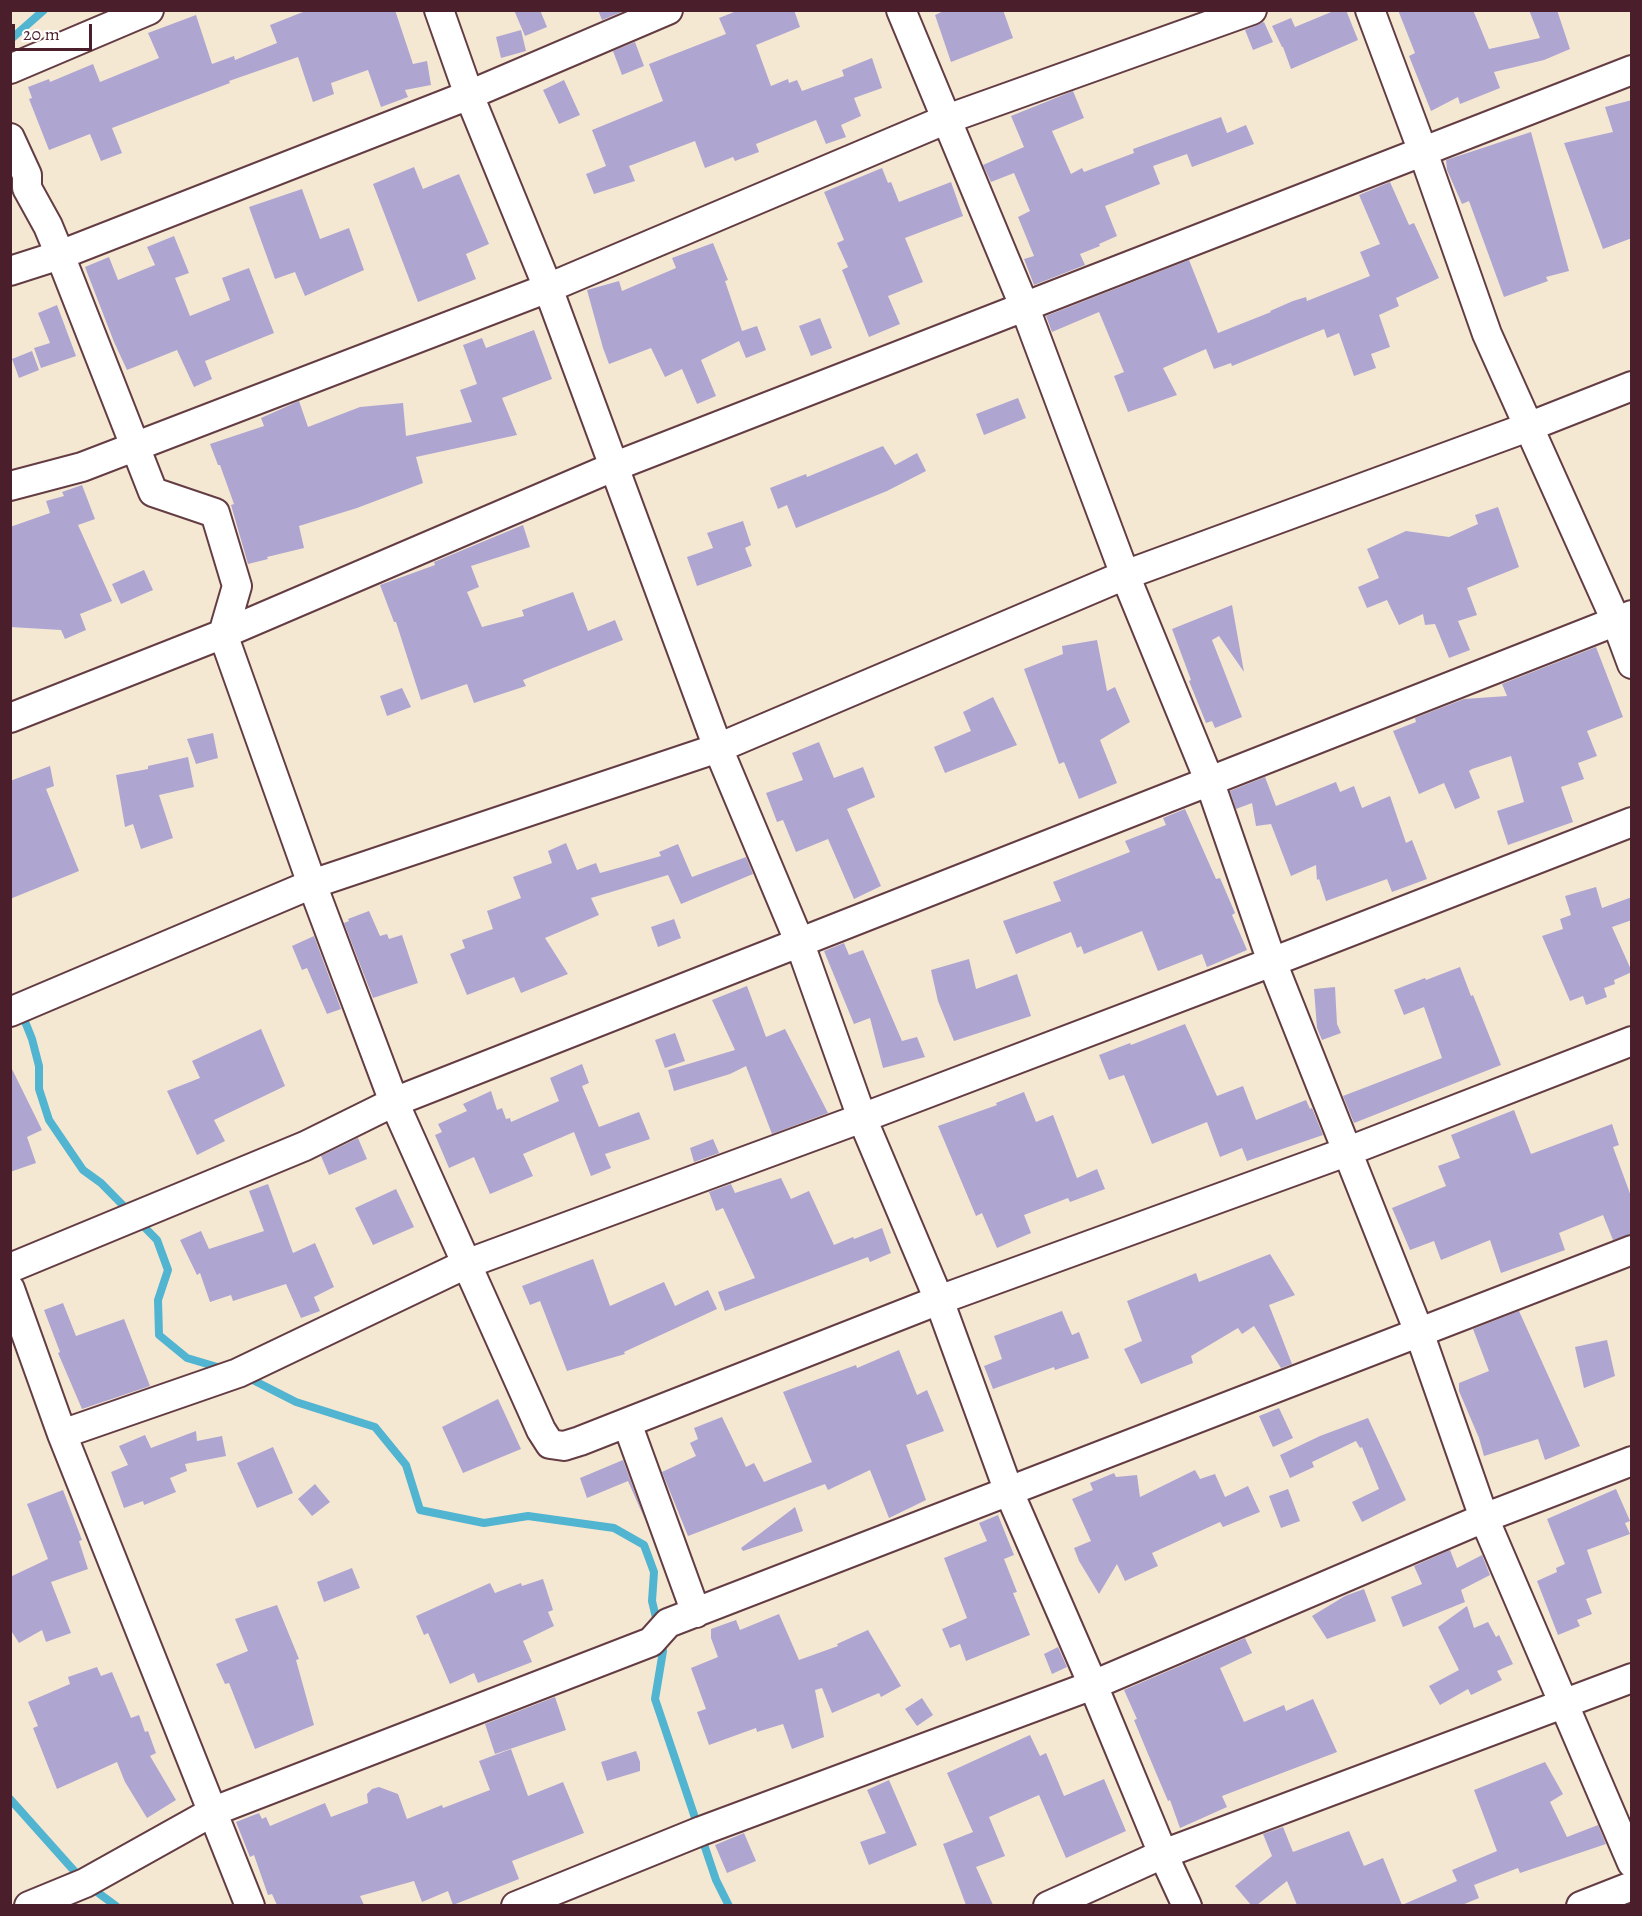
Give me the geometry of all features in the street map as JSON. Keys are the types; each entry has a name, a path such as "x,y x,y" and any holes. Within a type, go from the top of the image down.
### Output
{"street":[{"path":"10,69 149,10"},
{"path":"439,10 469,95 548,288 718,748 799,941 862,1118 939,1300 1009,1492 1093,1684 1163,1854 1187,1905"},
{"path":"10,271 60,255 469,95 668,10"},
{"path":"901,10 1025,308 1125,575 1209,780 1272,962 1419,1332 1484,1518 1632,1863"},
{"path":"10,486 82,467 548,288 947,119 1252,10"},
{"path":"1370,10 1423,152 1486,334 1528,427 1624,618 1632,664"},
{"path":"10,718 223,634 613,467 1632,70"},
{"path":"10,138 27,175 27,188 48,226 153,492 215,513 237,586 223,634 312,884 394,1102 541,1430 550,1443 564,1446 939,1300 1346,1152 1632,1041"},
{"path":"10,1012 312,884 718,748 1125,575 1528,427 1632,386"},
{"path":"10,1268 305,1146 394,1102 1624,618"},
{"path":"62,1434 238,1373 466,1264 862,1118 1632,822"},
{"path":"29,1905 85,1883 214,1811 659,1633 696,1613 1632,1250"},
{"path":"10,1289 62,1434 250,1905"},
{"path":"627,1422 696,1613"},
{"path":"516,1905 701,1832 1093,1684 1484,1518 1632,1461"},
{"path":"1048,1905 1163,1854 1632,1678"},
{"path":"1581,1905 1632,1886"}],"building":[{"path":"308,10 395,10 413,64 427,61 431,85 405,90 408,97 381,107 368,70 331,83 334,94 313,102 298,57 229,81 230,83 112,128 122,153 101,161 90,134 49,150 29,99 32,98 28,87 49,79 50,82 93,64 100,82 159,58 148,33 196,15 212,64 234,56 235,60 277,43 270,25"},
{"path":"514,10 540,10 547,27 525,36"},
{"path":"598,10 624,10 624,11 602,20"},
{"path":"739,10 794,10 800,27 756,45 771,86 788,79 789,83 797,80 802,91 844,76 842,70 872,58 882,88 854,98 861,116 841,125 846,137 826,144 816,120 756,144 759,152 735,161 733,157 705,168 695,141 629,166 635,181 594,194 586,174 606,166 592,130 663,101 649,64 726,34 719,18"},
{"path":"946,10 1003,10 1013,38 951,62 935,15"},
{"path":"1336,10 1346,10 1358,40 1291,69 1272,26 1291,18 1295,27"},
{"path":"1398,10 1473,10 1489,49 1540,38 1529,10 1557,10 1570,49 1544,60 1494,72 1500,88 1460,104 1458,97 1431,111 1409,56 1415,53"},
{"path":"1264,22 1273,42 1253,50 1245,30"},
{"path":"521,30 526,51 501,58 496,37"},
{"path":"635,42 644,66 622,75 613,51"},
{"path":"564,80 580,115 559,124 543,90"},
{"path":"1073,91 1084,118 1052,131 1071,174 1082,168 1084,172 1134,153 1133,149 1221,117 1227,133 1246,125 1254,144 1192,167 1187,154 1153,166 1160,184 1105,206 1117,236 1080,254 1085,265 1034,285 1024,259 1034,256 1018,217 1030,211 1014,173 991,182 983,165 1024,147 1011,116"},
{"path":"1632,100 1632,238 1603,249 1564,143 1613,132 1605,107"},
{"path":"1531,132 1569,271 1546,277 1548,281 1504,297 1469,201 1462,204 1447,170 1446,160"},
{"path":"414,167 423,189 459,174 489,244 466,254 476,279 418,302 373,184"},
{"path":"882,168 899,202 951,182 963,216 905,238 923,282 888,296 900,324 869,337 842,270 848,267 837,243 844,240 824,192"},
{"path":"1390,182 1409,225 1414,223 1439,278 1396,298 1399,306 1379,315 1390,347 1371,354 1376,368 1354,376 1339,333 1327,338 1324,329 1232,366 1231,363 1214,369 1206,349 1163,368 1177,395 1128,412 1114,376 1124,372 1099,312 1052,332 1046,316 1189,260 1218,333 1293,301 1306,297 1307,301 1370,276 1360,252 1380,244 1359,195"},
{"path":"302,189 320,239 349,228 364,270 305,296 295,272 275,279 249,207"},
{"path":"174,236 189,273 175,278 190,316 230,300 222,278 249,268 274,333 205,361 212,379 194,387 177,350 127,370 85,267 109,257 118,280 155,265 147,247"},
{"path":"713,243 728,280 725,281 742,331 757,326 766,350 746,358 739,341 701,360 716,396 697,404 682,369 665,377 651,348 609,364 587,290 619,281 622,291 676,268 672,258"},
{"path":"57,305 76,356 41,368 34,348 50,343 38,313"},
{"path":"820,318 832,348 811,356 799,326"},
{"path":"534,330 552,379 502,398 517,435 416,457 423,483 357,508 299,526 304,548 248,564 231,505 234,504 210,444 264,426 261,418 299,401 308,427 360,407 403,403 406,436 472,422 460,390 477,384 463,345 482,338 486,348"},
{"path":"32,351 39,370 19,378 12,359"},
{"path":"1018,398 1026,418 984,435 976,414"},
{"path":"883,446 895,465 917,453 926,471 887,491 796,528 787,505 778,509 770,488 806,474 807,477"},
{"path":"82,485 95,519 78,525 112,601 80,614 86,630 65,639 61,630 10,627 10,527 50,513 46,501 64,496 62,492"},
{"path":"1498,507 1519,567 1467,588 1477,615 1458,621 1470,650 1449,658 1435,624 1425,625 1423,614 1399,625 1387,600 1367,608 1358,587 1379,578 1367,549 1406,531 1449,537 1478,524 1475,515"},
{"path":"743,521 751,545 745,548 752,566 697,586 687,557 713,548 707,533"},
{"path":"523,525 530,547 471,566 479,587 467,592 482,627 524,616 522,610 573,592 588,631 615,620 623,640 523,680 526,686 474,703 467,684 421,700 396,622 394,622 380,585 435,565 434,562"},
{"path":"144,570 153,590 121,604 112,584"},
{"path":"1232,605 1244,672 1219,636 1212,640 1242,717 1215,728 1212,721 1206,723 1172,629"},
{"path":"1097,640 1107,691 1115,687 1130,722 1100,740 1117,783 1079,799 1064,762 1059,764 1024,669 1063,654 1062,646"},
{"path":"1596,647 1623,717 1587,731 1597,756 1578,763 1584,779 1561,787 1573,822 1508,845 1497,811 1524,802 1511,756 1469,771 1480,798 1455,809 1444,783 1419,794 1393,731 1416,722 1415,718 1464,699 1507,696 1502,684"},
{"path":"402,688 411,707 387,716 380,696"},
{"path":"993,697 1017,745 945,773 934,747 971,731 963,712"},
{"path":"213,733 218,758 196,764 187,739"},
{"path":"819,742 834,778 863,767 875,797 847,809 881,886 854,899 828,839 796,852 783,820 777,822 766,793 803,780 792,753"},
{"path":"188,757 194,787 159,795 173,838 141,849 133,824 125,827 116,775 148,769 148,766"},
{"path":"50,766 54,786 46,789 79,871 10,899 10,781"},
{"path":"1265,777 1276,806 1336,782 1340,792 1354,786 1362,808 1390,796 1406,843 1412,840 1427,879 1392,892 1387,879 1326,901 1319,879 1317,880 1316,865 1291,876 1271,824 1256,826 1252,803 1236,809 1230,791"},
{"path":"1185,809 1216,879 1220,878 1247,950 1207,967 1202,954 1158,971 1142,931 1084,954 1081,946 1077,948 1071,932 1016,954 1003,921 1061,901 1053,882 1130,852 1125,841 1166,825 1163,818"},
{"path":"566,843 577,870 596,863 600,873 661,856 659,852 678,844 692,877 746,857 753,874 681,904 668,875 591,898 599,915 545,938 568,974 521,993 514,977 467,995 450,954 465,948 462,940 493,929 487,911 521,898 513,877 552,863 548,851"},
{"path":"1596,887 1602,908 1632,897 1632,920 1612,927 1632,972 1614,980 1615,984 1604,988 1607,997 1586,1005 1583,996 1570,1001 1542,936 1563,929 1560,919 1571,915 1565,896"},
{"path":"369,911 380,936 387,934 389,939 402,935 418,983 373,998 344,923 349,921 348,919"},
{"path":"674,919 681,938 658,947 651,927"},
{"path":"314,936 341,1009 327,1014 307,968 302,970 292,946"},
{"path":"844,943 849,955 863,950 902,1041 917,1037 925,1057 883,1068 870,1018 854,1024 824,951"},
{"path":"969,959 976,989 1017,974 1031,1016 954,1041 938,1001 931,970"},
{"path":"1460,967 1501,1065 1354,1123 1343,1096 1442,1058 1424,1007 1404,1015 1394,990"},
{"path":"747,986 766,1037 785,1029 828,1113 772,1134 746,1066 730,1074 674,1091 668,1070 735,1050 712,1000"},
{"path":"1335,987 1337,1024 1341,1033 1322,1040 1317,1028 1314,989"},
{"path":"1185,1024 1217,1096 1243,1086 1256,1120 1306,1100 1310,1109 1312,1108 1323,1135 1247,1161 1242,1148 1220,1157 1207,1122 1152,1144 1124,1075 1109,1080 1099,1055"},
{"path":"261,1029 285,1086 214,1120 225,1141 197,1155 167,1091 200,1078 192,1061"},
{"path":"675,1033 685,1061 665,1068 655,1040"},
{"path":"582,1064 589,1083 582,1086 599,1127 639,1112 650,1139 605,1154 611,1168 591,1176 574,1132 523,1154 533,1176 490,1194 474,1157 449,1168 435,1135 442,1132 438,1124 467,1111 463,1104 491,1091 497,1110 502,1108 506,1119 510,1118 511,1122 559,1101 550,1078"},
{"path":"10,1065 42,1130 27,1137 36,1163 10,1172"},
{"path":"1024,1092 1036,1122 1053,1115 1077,1178 1097,1169 1105,1189 1070,1202 1068,1198 1024,1215 1031,1233 997,1248 982,1213 976,1216 938,1126 997,1105 996,1103"},
{"path":"1514,1110 1531,1154 1612,1124 1619,1145 1613,1147 1632,1199 1632,1234 1613,1240 1603,1215 1559,1233 1565,1250 1501,1273 1490,1240 1441,1260 1434,1241 1410,1250 1392,1208 1446,1186 1438,1166 1460,1158 1451,1135"},
{"path":"358,1138 367,1159 329,1175 321,1156"},
{"path":"713,1139 719,1153 694,1162 690,1148"},
{"path":"781,1178 791,1199 809,1191 834,1245 882,1228 891,1253 870,1262 868,1257 725,1311 718,1292 755,1278 723,1208 716,1211 709,1192 731,1184 735,1193"},
{"path":"268,1184 293,1253 315,1243 334,1287 314,1297 320,1311 301,1318 286,1284 233,1301 231,1295 210,1302 200,1273 197,1275 180,1240 201,1231 209,1249 264,1231 249,1191"},
{"path":"396,1189 414,1227 373,1245 355,1208"},
{"path":"1270,1254 1295,1295 1269,1305 1292,1364 1281,1368 1254,1326 1242,1334 1238,1328 1191,1356 1193,1363 1141,1384 1124,1349 1142,1341 1127,1301 1196,1273 1199,1282"},
{"path":"593,1259 610,1306 664,1282 675,1306 708,1290 717,1309 624,1352 625,1354 567,1371 540,1301 530,1305 522,1286"},
{"path":"63,1303 76,1336 124,1319 150,1386 82,1409 58,1353 60,1352 44,1310"},
{"path":"1062,1311 1072,1335 1079,1332 1089,1358 1055,1370 1054,1367 993,1389 984,1366 1002,1359 994,1336"},
{"path":"1519,1311 1580,1446 1545,1460 1538,1439 1484,1456 1459,1391 1459,1383 1489,1371 1473,1329"},
{"path":"1607,1340 1615,1376 1584,1388 1575,1347"},
{"path":"899,1350 917,1395 927,1390 944,1431 906,1445 926,1500 889,1518 870,1470 828,1490 825,1484 688,1536 662,1472 696,1456 690,1443 698,1439 694,1428 722,1417 746,1467 754,1463 764,1482 812,1462 783,1392 856,1365 857,1368"},
{"path":"498,1399 521,1449 463,1473 442,1427"},
{"path":"1279,1408 1293,1438 1273,1447 1259,1416"},
{"path":"1368,1418 1406,1500 1362,1522 1352,1502 1379,1489 1362,1447 1360,1448 1356,1441 1312,1462 1314,1467 1290,1478 1280,1455 1320,1436"},
{"path":"196,1431 197,1441 222,1436 226,1456 185,1464 187,1471 170,1478 176,1492 144,1505 143,1501 124,1508 111,1472 128,1465 119,1446 145,1435 151,1448"},
{"path":"273,1447 293,1493 257,1508 237,1463"},
{"path":"623,1460 646,1522 628,1481 587,1498 580,1478"},
{"path":"1195,1470 1200,1479 1215,1474 1225,1497 1248,1486 1260,1512 1223,1527 1220,1522 1152,1553 1158,1566 1125,1581 1117,1564 1099,1594 1079,1561 1074,1548 1091,1541 1072,1499 1093,1490 1090,1483 1114,1473 1116,1477 1137,1475 1140,1497"},
{"path":"315,1484 330,1502 312,1516 298,1499"},
{"path":"1288,1489 1300,1521 1281,1528 1269,1496"},
{"path":"1616,1489 1630,1521 1625,1523 1630,1534 1587,1550 1602,1593 1586,1599 1592,1614 1577,1620 1580,1626 1558,1635 1537,1581 1557,1572 1556,1568 1565,1564 1547,1519"},
{"path":"63,1490 82,1540 79,1541 88,1569 51,1582 71,1633 46,1642 42,1630 19,1643 10,1629 10,1577 48,1559 27,1504"},
{"path":"795,1507 803,1531 743,1551 741,1548"},
{"path":"998,1515 1014,1555 1004,1559 1017,1592 1013,1593 1030,1635 966,1661 960,1644 950,1648 942,1629 967,1618 944,1558 987,1541 979,1523"},
{"path":"1450,1550 1457,1568 1482,1555 1490,1575 1461,1590 1465,1602 1403,1627 1391,1597 1422,1584 1414,1566"},
{"path":"352,1568 360,1588 324,1602 317,1582"},
{"path":"543,1579 553,1610 548,1612 554,1626 523,1641 532,1662 478,1683 474,1673 450,1684 428,1633 424,1635 416,1616 490,1583 495,1593 521,1583 522,1586"},
{"path":"1364,1589 1376,1621 1327,1639 1312,1616 1345,1596"},
{"path":"277,1605 299,1659 296,1660 314,1725 255,1749 229,1683 225,1684 216,1664 248,1651 235,1619"},
{"path":"1467,1606 1474,1628 1488,1622 1496,1637 1499,1635 1513,1664 1497,1671 1502,1680 1471,1695 1468,1689 1440,1705 1429,1686 1459,1670 1438,1627"},
{"path":"779,1614 799,1660 838,1646 837,1644 868,1630 901,1686 881,1697 879,1693 832,1713 822,1688 815,1690 824,1737 792,1749 783,1724 757,1732 756,1728 709,1745 697,1712 706,1709 691,1668 718,1657 711,1638 711,1629 736,1620 740,1630"},
{"path":"1245,1638 1252,1653 1220,1668 1244,1722 1284,1705 1286,1711 1313,1699 1337,1752 1222,1796 1227,1807 1180,1828 1134,1720 1137,1719 1124,1690"},
{"path":"1058,1647 1067,1667 1052,1674 1044,1654"},
{"path":"97,1667 101,1676 112,1672 131,1718 139,1715 156,1753 150,1756 176,1800 147,1818 125,1782 117,1762 57,1789 33,1728 38,1726 28,1702 70,1684 68,1677"},
{"path":"555,1697 566,1730 495,1754 485,1724"},
{"path":"922,1698 933,1715 917,1726 905,1709"},
{"path":"1030,1735 1040,1756 1046,1753 1064,1796 1104,1779 1126,1831 1066,1858 1039,1795 989,1817 1005,1856 976,1867 993,1905 966,1905 943,1844 973,1832 947,1773"},
{"path":"511,1749 528,1796 563,1782 584,1833 512,1861 519,1879 453,1905 448,1891 422,1902 414,1881 360,1896 364,1905 277,1905 272,1894 268,1895 254,1855 250,1857 236,1822 259,1813 262,1819 266,1817 270,1826 325,1803 331,1817 368,1803 367,1794 379,1787 398,1794 407,1819 490,1790 479,1761"},
{"path":"636,1751 640,1771 607,1781 601,1762"},
{"path":"1545,1762 1563,1794 1550,1802 1567,1837 1598,1825 1606,1844 1520,1873 1518,1868 1474,1885 1479,1898 1462,1905 1402,1905 1457,1881 1452,1870 1497,1851 1474,1790"},
{"path":"889,1780 917,1845 869,1865 860,1842 886,1833 867,1790"},
{"path":"1283,1827 1293,1852 1349,1831 1364,1866 1383,1858 1402,1905 1297,1905 1287,1881 1257,1905 1251,1905 1235,1886 1272,1856 1263,1834"},
{"path":"744,1833 756,1861 727,1873 715,1845"}],"waterway":[{"path":"10,40 44,10"},
{"path":"18,1014 24,1019 32,1039 39,1066 39,1089 49,1120 83,1170 101,1183 157,1240 168,1270 158,1300 159,1335 187,1358 224,1369"},
{"path":"245,1376 296,1402 375,1427 406,1465 420,1510 484,1523 528,1516 614,1528 644,1545 654,1572 652,1601 658,1626"},
{"path":"662,1641 663,1651 655,1699 716,1880 729,1906"},
{"path":"10,1799 85,1883 116,1906"}]}
